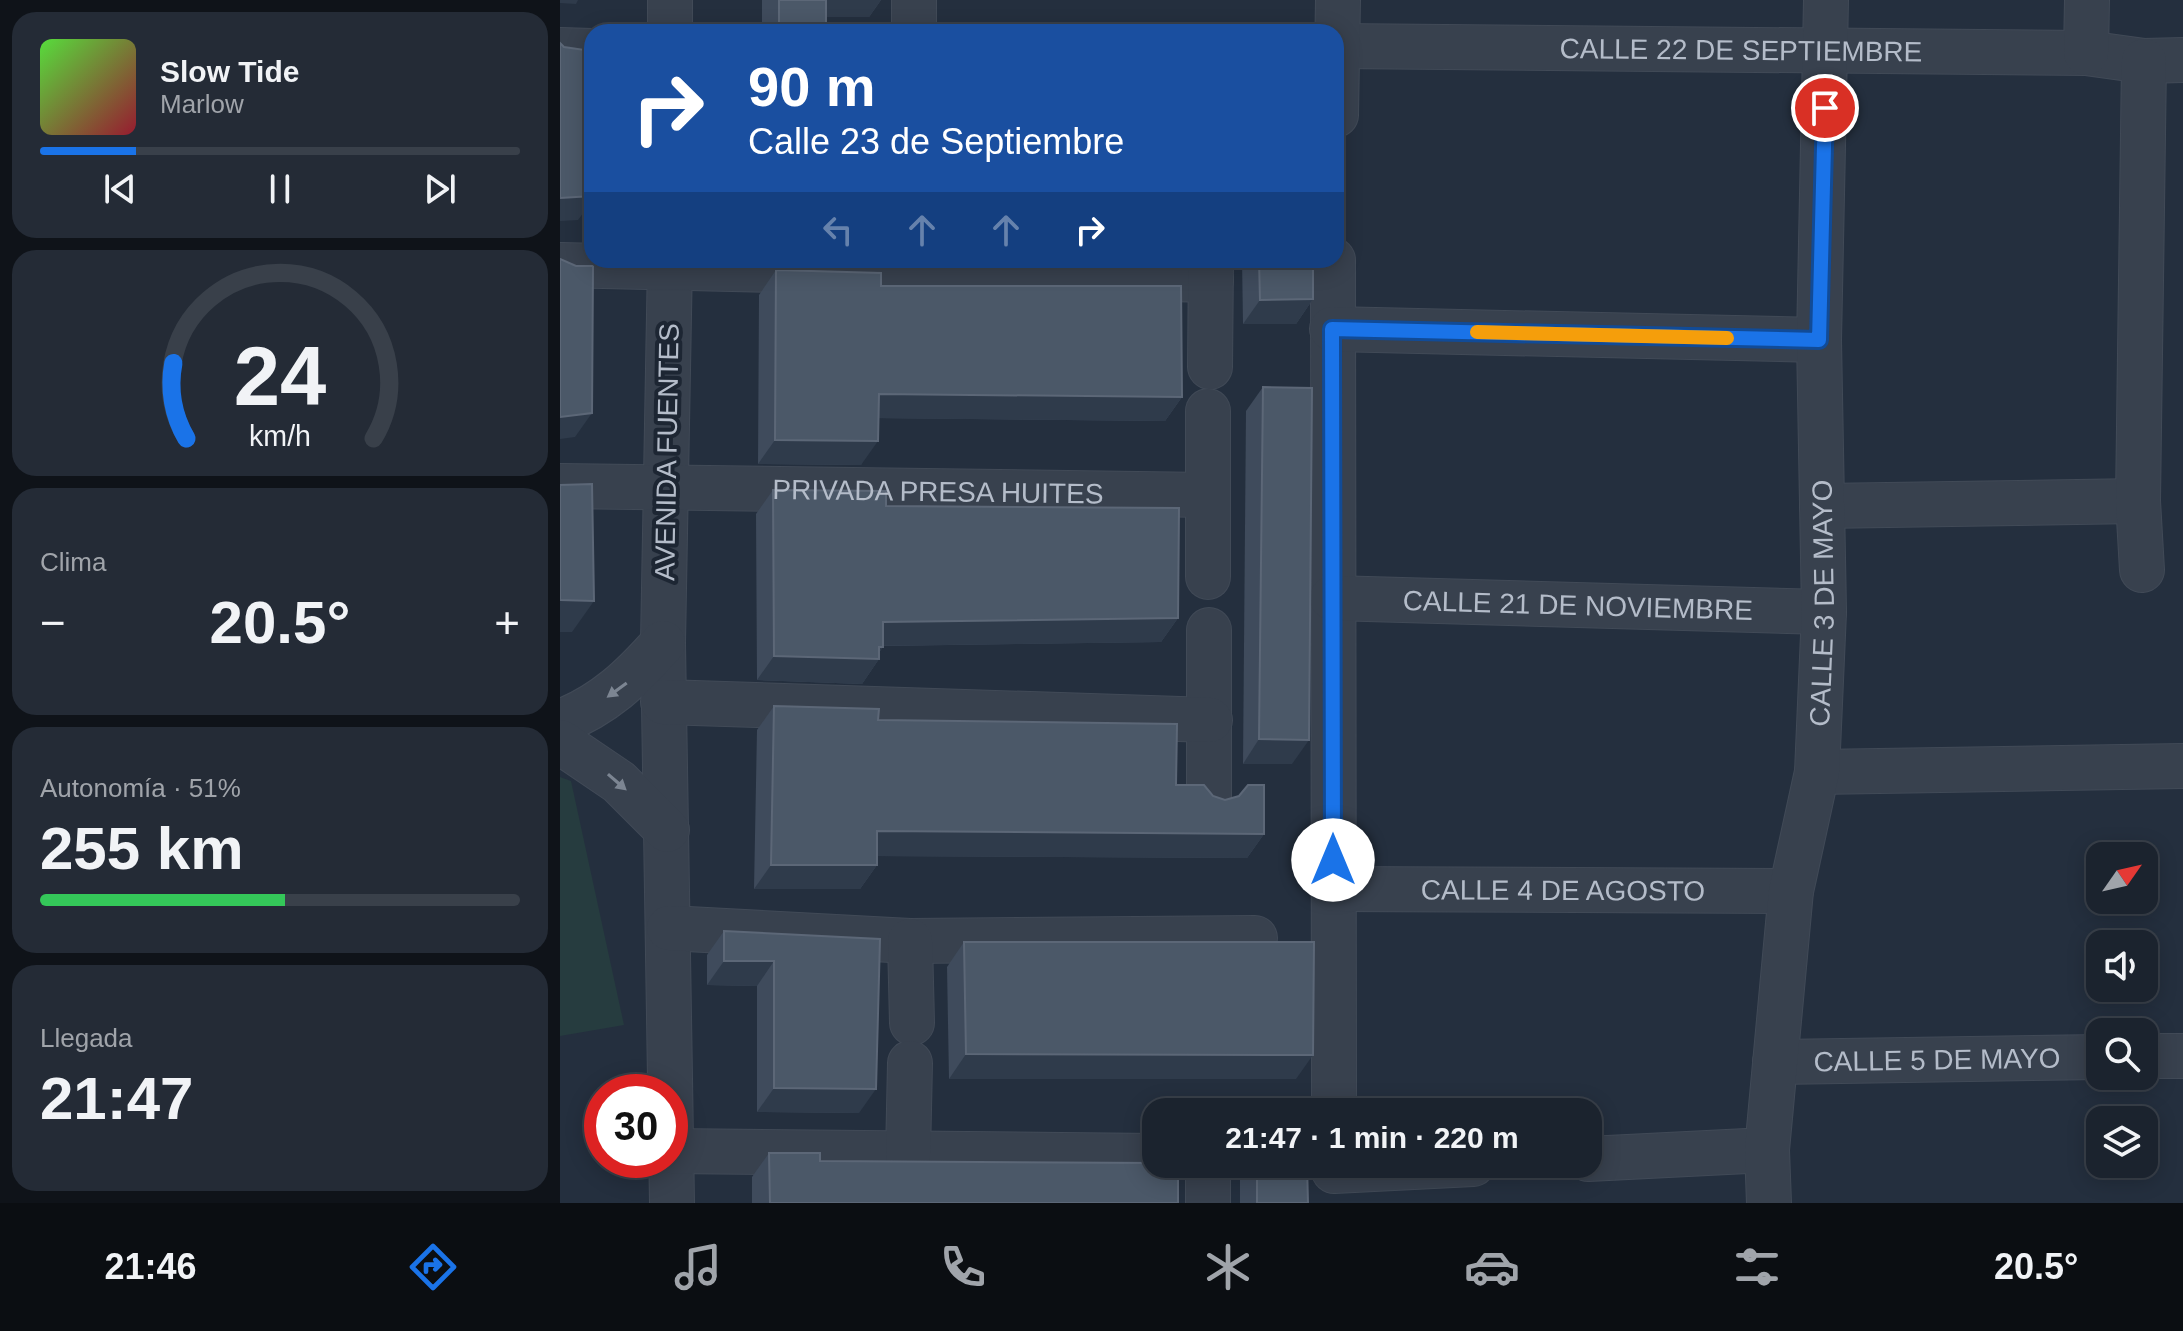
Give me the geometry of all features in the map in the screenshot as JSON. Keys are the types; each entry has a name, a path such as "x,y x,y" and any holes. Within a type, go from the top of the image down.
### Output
{"street":[{"path":"670,0 670,24"},
{"path":"914,0 914,24"},
{"path":"1337,24 1338,0"},
{"name":"CALLE 3 DE MAYO","path":"1769,1203 1767,1150 1791,891 1817,772 1824,612 1819,340 1826,0"},
{"path":"2086,53 2087,0"},
{"name":"CALLE 22 DE SEPTIEMBRE","path":"1344,46 2086,53 2164,60 2138,501 2142,570"},
{"path":"560,50 584,51"},
{"path":"560,265 584,265"},
{"name":"AVENIDA FUENTES","path":"670,268 663,702 670,1074"},
{"path":"1031,268 1211,270 1210,367"},
{"path":"1333,268 1334,1098"},
{"path":"1332,329 1819,340"},
{"path":"1208,411 1208,577"},
{"name":"PRIVADA PRESA HUITES","path":"560,486 1208,495"},
{"path":"1822,506 2138,501"},
{"name":"CALLE 21 DE NOVIEMBRE","path":"1332,598 1824,612"},
{"path":"1209,630 1209,799"},
{"path":"560,722 581,714 624,687 663,643"},
{"path":"663,702 1210,720"},
{"path":"560,742 619,782 667,830"},
{"path":"1817,772 2183,766"},
{"name":"CALLE 4 DE AGOSTO","path":"1333,889 1791,891"},
{"path":"669,928 910,941 1255,938"},
{"path":"908,1155 910,941"},
{"path":"2158,1056 2183,1056"},
{"name":"CALLE 5 DE MAYO","path":"1775,1062 2086,1057"},
{"path":"1602,1158 1767,1150"},
{"path":"688,1151 1142,1156"},
{"name":"AVENIDA FUENTES","path":"672,1178 672,1203"},
{"path":"1208,1178 1208,1203"}],"green space":[{"path":"560,777 571,781 624,1025 560,1036"}],"building":[{"path":"779,0 826,0 826,24 779,24"},
{"path":"560,43 564,47 584,50 584,196 560,198"},
{"path":"560,259 576,266 593,268 592,413 560,417"},
{"path":"1259,268 1313,268 1313,299 1260,300"},
{"path":"776,270 881,273 881,286 1181,286 1182,397 879,394 878,441 775,440"},
{"path":"1263,387 1312,388 1309,740 1259,739"},
{"path":"592,484 594,601 560,600 560,485"},
{"path":"773,490 886,491 886,506 1179,508 1178,618 883,622 883,647 879,647 879,659 774,656"},
{"path":"774,706 879,709 878,720 1177,724 1176,785 1204,785 1213,796 1225,800 1239,796 1248,785 1264,785 1264,834 877,831 877,865 771,865"},
{"path":"724,931 880,939 876,1089 774,1088 774,961 724,961"},
{"path":"964,942 1314,942 1313,1055 966,1054"},
{"path":"769,1153 820,1153 820,1161 1142,1163 1142,1178 1178,1178 1178,1203 770,1203"},
{"path":"1257,1178 1307,1178 1308,1203 1257,1203"}],"slow traffic":[{"path":"1477,332 1727,338"}],"route":[{"path":"1333,860 1332,329 1819,340 1825,108"}]}
